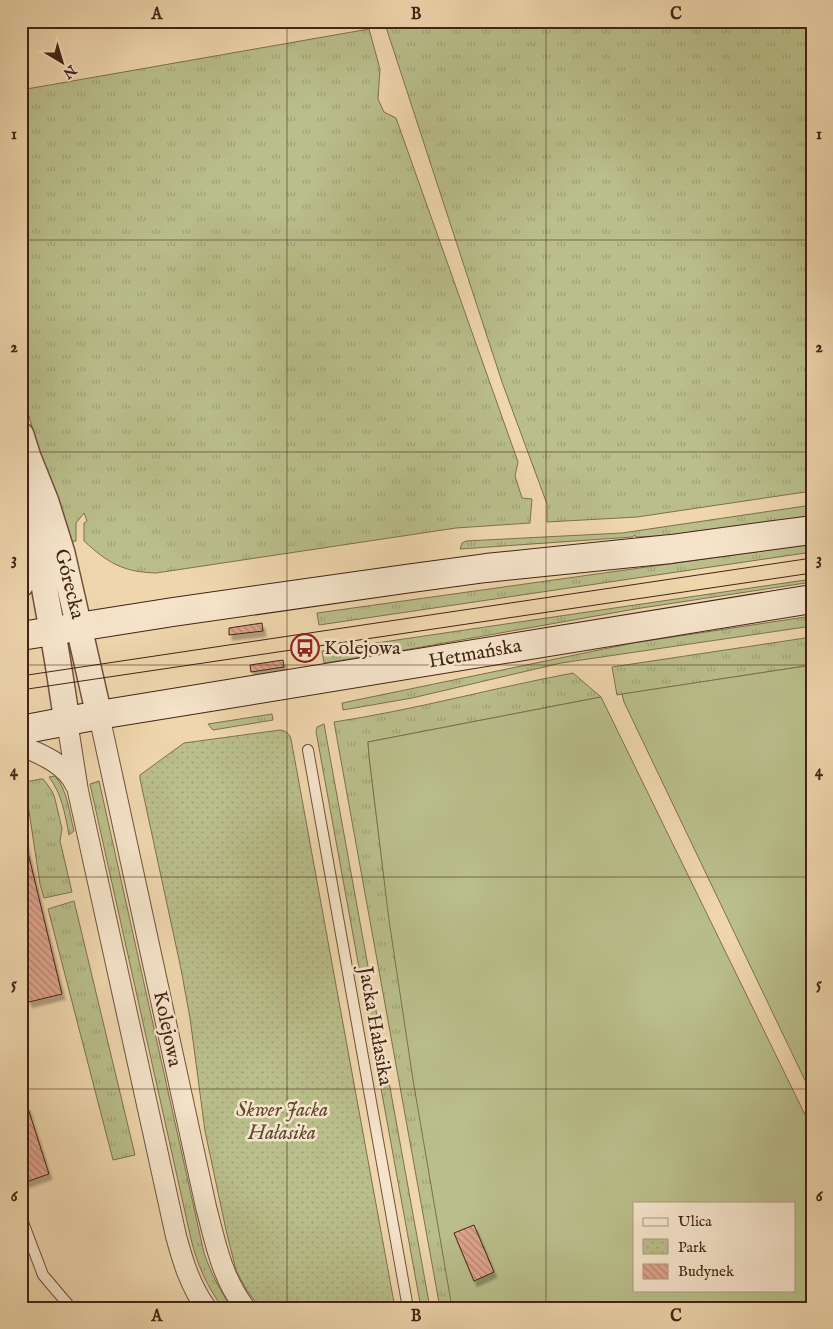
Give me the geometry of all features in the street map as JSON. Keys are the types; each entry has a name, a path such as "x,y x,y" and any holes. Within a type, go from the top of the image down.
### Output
{"main road":[{"path":"21,636 182,610 405,578 671,549 812,530"},
{"name":"Hetmańska","path":"21,730 99,715 812,599"}],"street":[{"name":"Górecka","path":"24,446 38,556 53,631 67,721"},
{"name":"Górecka","path":"24,446 46,502 65,565 99,715"},
{"path":"21,584 38,556"},
{"name":"Kolejowa","path":"99,715 206,1207 222,1268 236,1297 245,1308"},
{"name":"Kolejowa","path":"67,721 78,790 182,1258 192,1286 206,1308"},
{"name":"Kolejowa","path":"21,746 40,754 63,769 72,777 78,790"}],"lane":[{"name":"Jacka Hałasika","path":"308,750 408,1308"},
{"path":"21,1217 43,1275 71,1308"}],"green space":[{"path":"384,21 812,21 812,491 637,517 547,522 547,504 502,382"},
{"path":"369,29 380,69 378,99 384,112 396,118 518,462 515,476 522,498 532,499 530,523 456,528 156,573 134,571 117,565 93,549 84,541 84,523 87,521 84,513 76,523 76,541 67,542 21,390 21,90"},
{"path":"812,505 812,517 681,535 636,537 635,535 632,537 460,549 462,543 466,541 622,533"},
{"path":"812,544 812,552 319,625 317,613"},
{"path":"812,579 812,582 635,609 324,663 322,651"},
{"path":"812,616 812,626 561,663 412,698 343,710 342,703 633,643"},
{"path":"812,637 812,665 617,695 612,667"},
{"path":"812,665 812,1095 624,702 622,694"},
{"path":"573,673 601,697 368,742 384,877 453,1308 440,1308 334,722"},
{"path":"601,697 812,1129 812,1308 452,1308 413,1080 389,920 368,742"},
{"path":"272,714 273,720 213,730 208,724"},
{"path":"324,724 430,1308 421,1308 319,748 316,731 317,727"},
{"name":"Skwer Jacka Hałasika","path":"280,730 287,733 291,739 395,1308 260,1308 246,1289 236,1270 205,1131 190,1018 140,775 184,743"},
{"path":"55,776 63,788 69,809 74,831 69,835 60,797 49,777"},
{"path":"43,779 47,784 55,799 62,829 60,841 72,892 44,898 40,884 27,798 21,799 21,783"},
{"path":"99,781 204,1253 216,1282 232,1308 223,1308 207,1284 191,1239 90,784"},
{"path":"74,901 135,1155 113,1160 48,909"}],"building":[{"path":"262,623 263,631 229,635 229,628"},
{"path":"283,660 284,667 251,672 250,665"},
{"path":"24,836 62,994 29,1002 21,972 21,837"},
{"path":"27,1105 49,1174 26,1182 21,1167 21,1106"},
{"path":"474,1225 494,1272 474,1281 454,1233"}],"tram line":[{"path":"21,676 812,558"},
{"path":"21,690 812,573"}],"place":[{"name":"Kolejowa","path":"305,648"}]}
